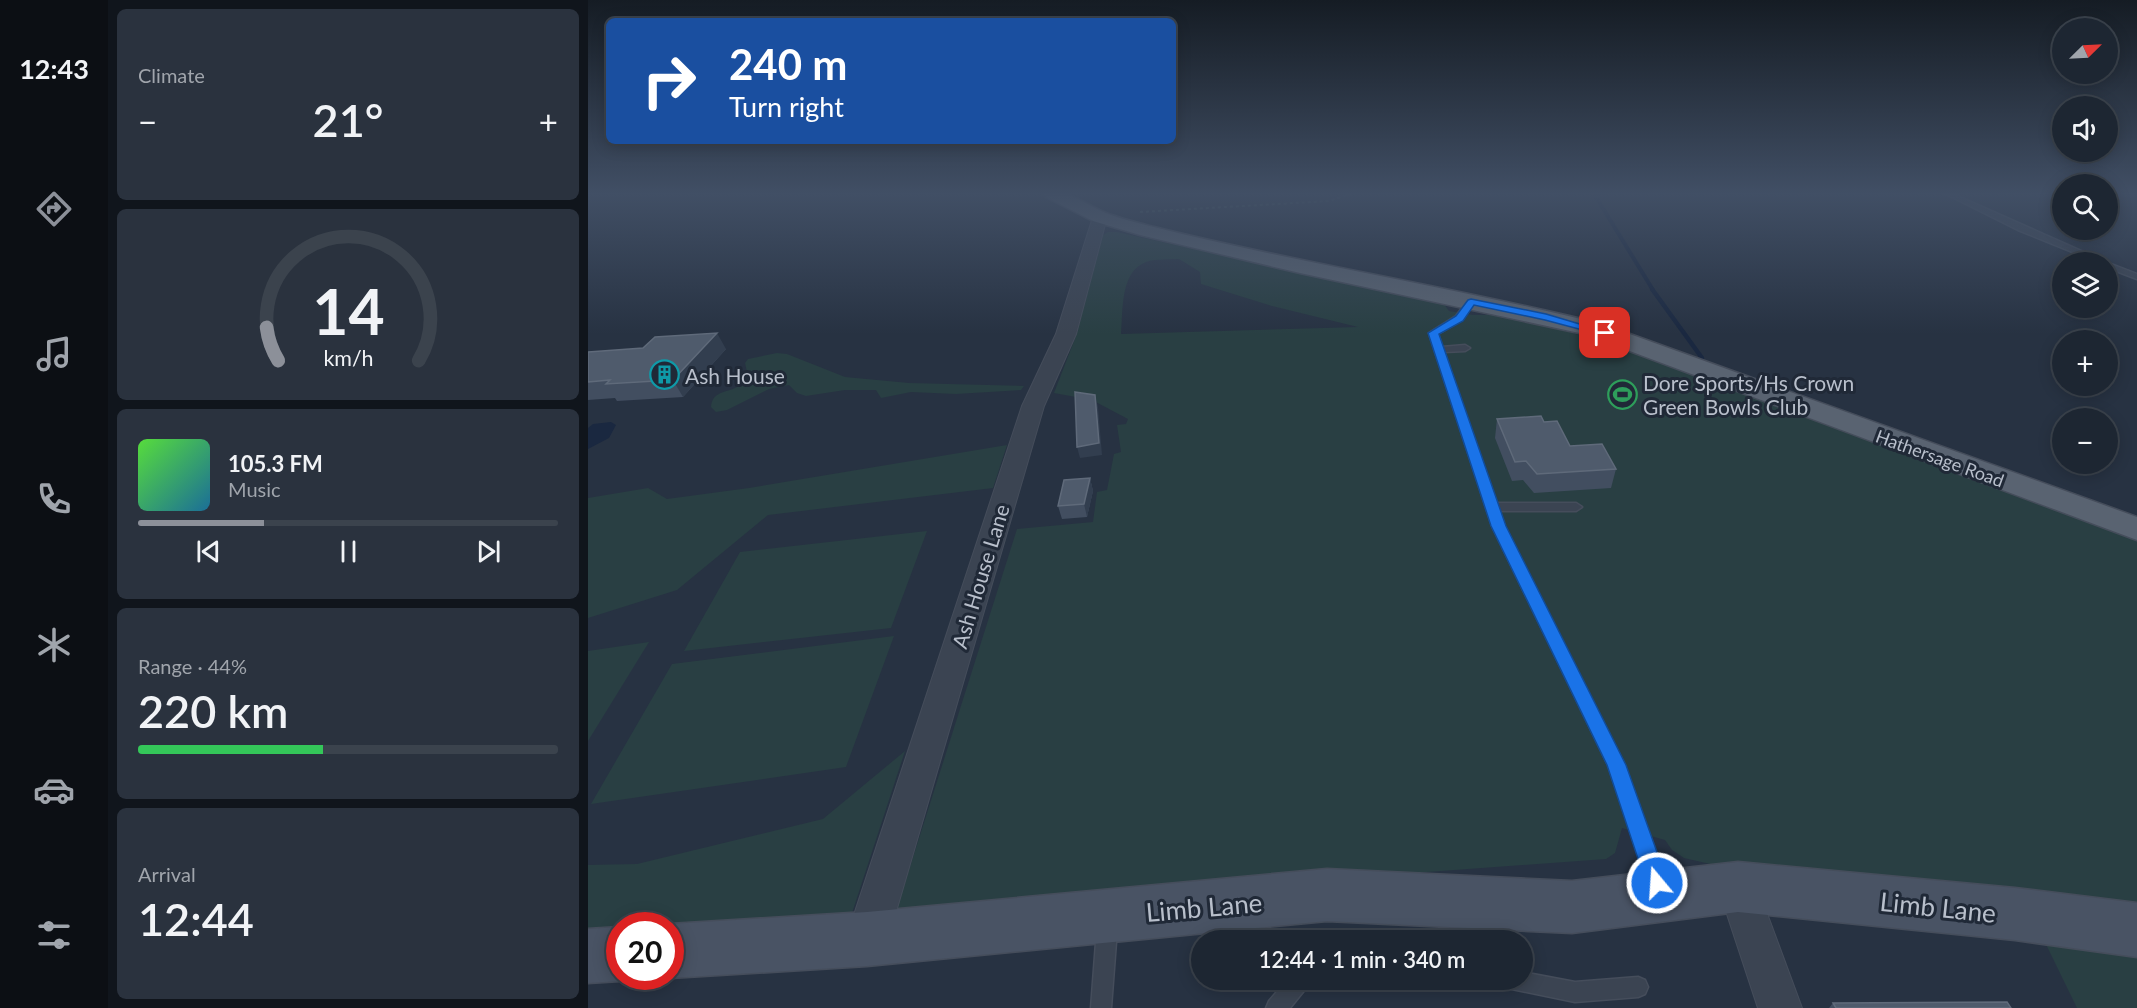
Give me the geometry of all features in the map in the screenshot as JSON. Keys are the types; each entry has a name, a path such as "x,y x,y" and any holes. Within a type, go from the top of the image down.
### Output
{"main road":[{"name":"Hathersage Road","path":"1184,240 1569,323 1630,342 1825,416 2137,529"}],"street":[{"name":"Ash House Lane","path":"867,939 1033,406 1066,334 1094,240"},
{"name":"Limb Lane","path":"684,950 867,939 1327,895 1572,907 1737,887 2015,914 2137,930"},
{"path":"1737,887 1780,1008"},
{"path":"588,956 606,955"}],"lane":[{"path":"2050,240 2078,252"},
{"path":"2118,269 2137,277"},
{"path":"1471,302 1459,318 1433,333 1498,526 1616,765 1661,896"},
{"path":"1439,350 1466,348"},
{"path":"1492,507 1576,507"},
{"path":"1101,1008 1109,915"},
{"path":"1533,984 1575,992 1638,987"},
{"path":"1276,1008 1291,990"}],"green space":[{"path":"1102,240 1154,240 1444,304 1449,311 1473,315 1498,315 1573,333 1635,353 2137,538 2137,905 1879,875 1719,866 1684,858 1672,850 1665,840 1622,828 1615,853 1606,859 896,911 1017,529 1093,522 1097,492 1107,490 1114,454 1121,452 1117,425 1126,424 1128,419 1092,400 1054,393 1076,336","holes":["1179,259 1200,272 1201,284 1272,306 1358,327 1121,334 1126,286 1135,270 1142,264 1150,261"]},
{"path":"777,353 787,354 845,377 909,383 1024,386 1021,390 956,394 911,392 881,398 876,390 845,390 806,396 797,393 789,385 769,389 727,410 716,412 711,407 717,395 737,387 748,376 745,363 748,359"},
{"path":"1007,445 993,488 768,515 677,590 588,618 588,498 648,488 667,499 749,488"},
{"path":"927,531 891,628 684,651 740,552"},
{"path":"894,636 846,767 591,804 672,664"},
{"path":"649,642 588,741 588,651"},
{"path":"905,751 852,913 684,925 684,912 606,912 606,932 588,934 588,865 637,864 823,819"},
{"path":"2039,930 2137,942 2137,1008 2077,1008"}],"water":[{"path":"611,422 616,425 609,438 588,449 588,428 593,424"}],"building":[{"path":"717,333 673,380 606,384 610,380 588,382 588,352 643,348 655,337"},
{"path":"1075,392 1095,395 1099,443 1077,447"},
{"path":"1541,416 1544,422 1557,421 1570,446 1602,444 1616,469 1537,474 1526,461 1515,462 1497,419"},
{"path":"1090,478 1084,504 1058,506 1064,480"},
{"path":"2007,1002 2011,1008 1836,1008 1833,1003"}],"waterway":[{"path":"1622,240 1653,290"},
{"path":"1652,289 1702,358"}],"place":[{"name":"Ash House","path":"664,375"},
{"name":"Dore Sports/Hs Crown Green Bowls Club","path":"1622,394"}],"route":[{"path":"1605,333 1546,317 1471,302 1459,318 1433,333 1498,526 1616,765 1657,883"}]}
